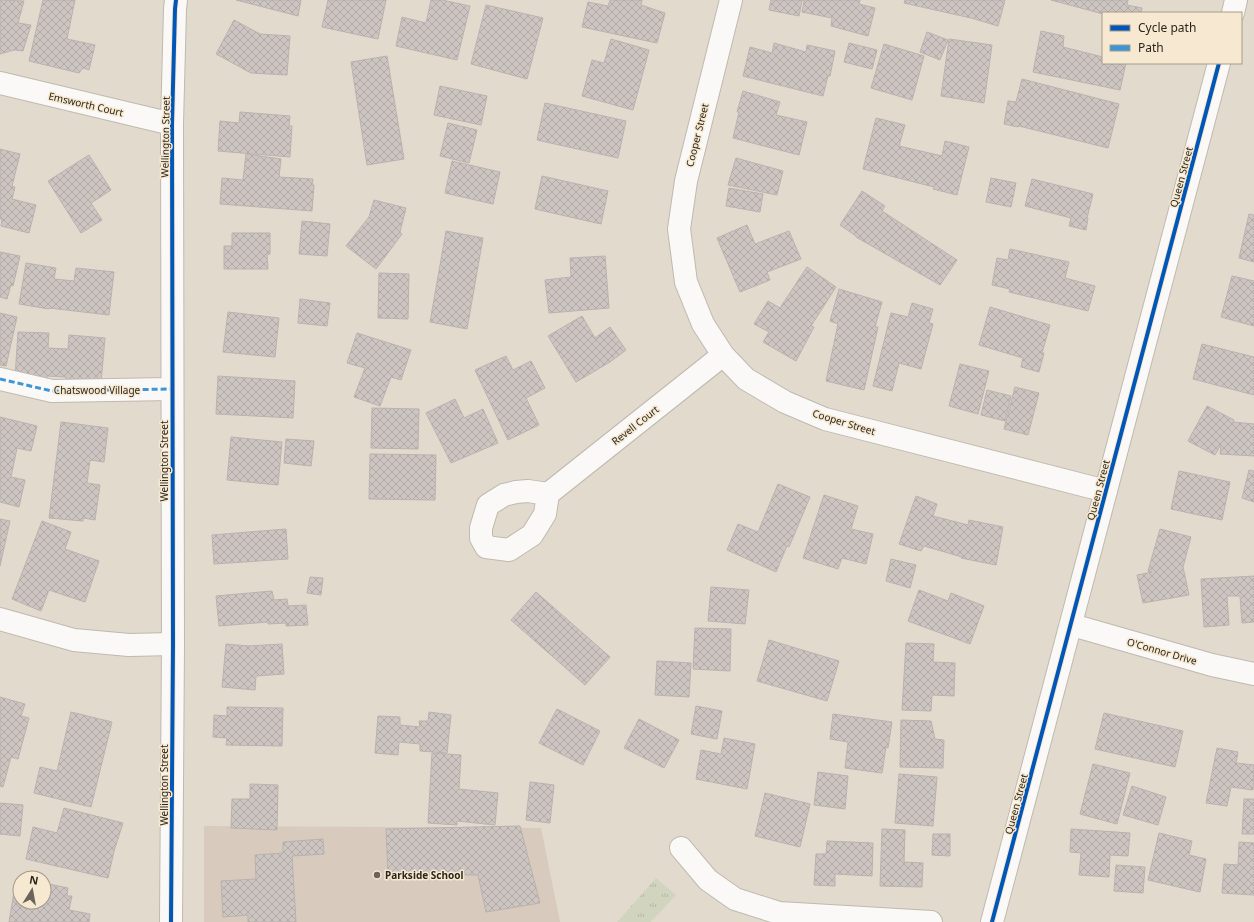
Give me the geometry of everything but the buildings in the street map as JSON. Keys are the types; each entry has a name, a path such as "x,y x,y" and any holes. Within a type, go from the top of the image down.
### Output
{"street":[{"name":"Wellington Street","path":"171,922 173,644 172,124 176,0"},
{"name":"Cooper Street","path":"731,0 686,181 679,229 686,282 703,324 722,355 746,379 785,402 825,419 1106,491"},
{"path":"1233,12 1236,0"},
{"name":"Queen Street","path":"992,922 1072,626 1106,491 1220,64"},
{"name":"Emsworth Court","path":"0,83 172,124"},
{"name":"Revell Court","path":"548,494 722,355"},
{"name":"Chatswood Village","path":"0,379 52,391 172,389"},
{"path":"0,619 74,640 129,645 173,644"},
{"name":"O'Connor Drive","path":"1072,626 1212,665 1254,674"},
{"path":"681,848 708,880 735,898 779,913 931,922"}],"shaded area":[{"name":"Parkside School","path":"204,826 541,828 560,922 204,922"}],"green space":[{"path":"656,878 676,895 651,922 617,922"}],"marked path":[{"path":"0,379 52,391 171,389"}],"cycle path":[{"path":"171,922 173,644 172,124 176,0"},
{"path":"992,922 1219,64"}],"place":[{"name":"Parkside School","path":"377,875"}]}
